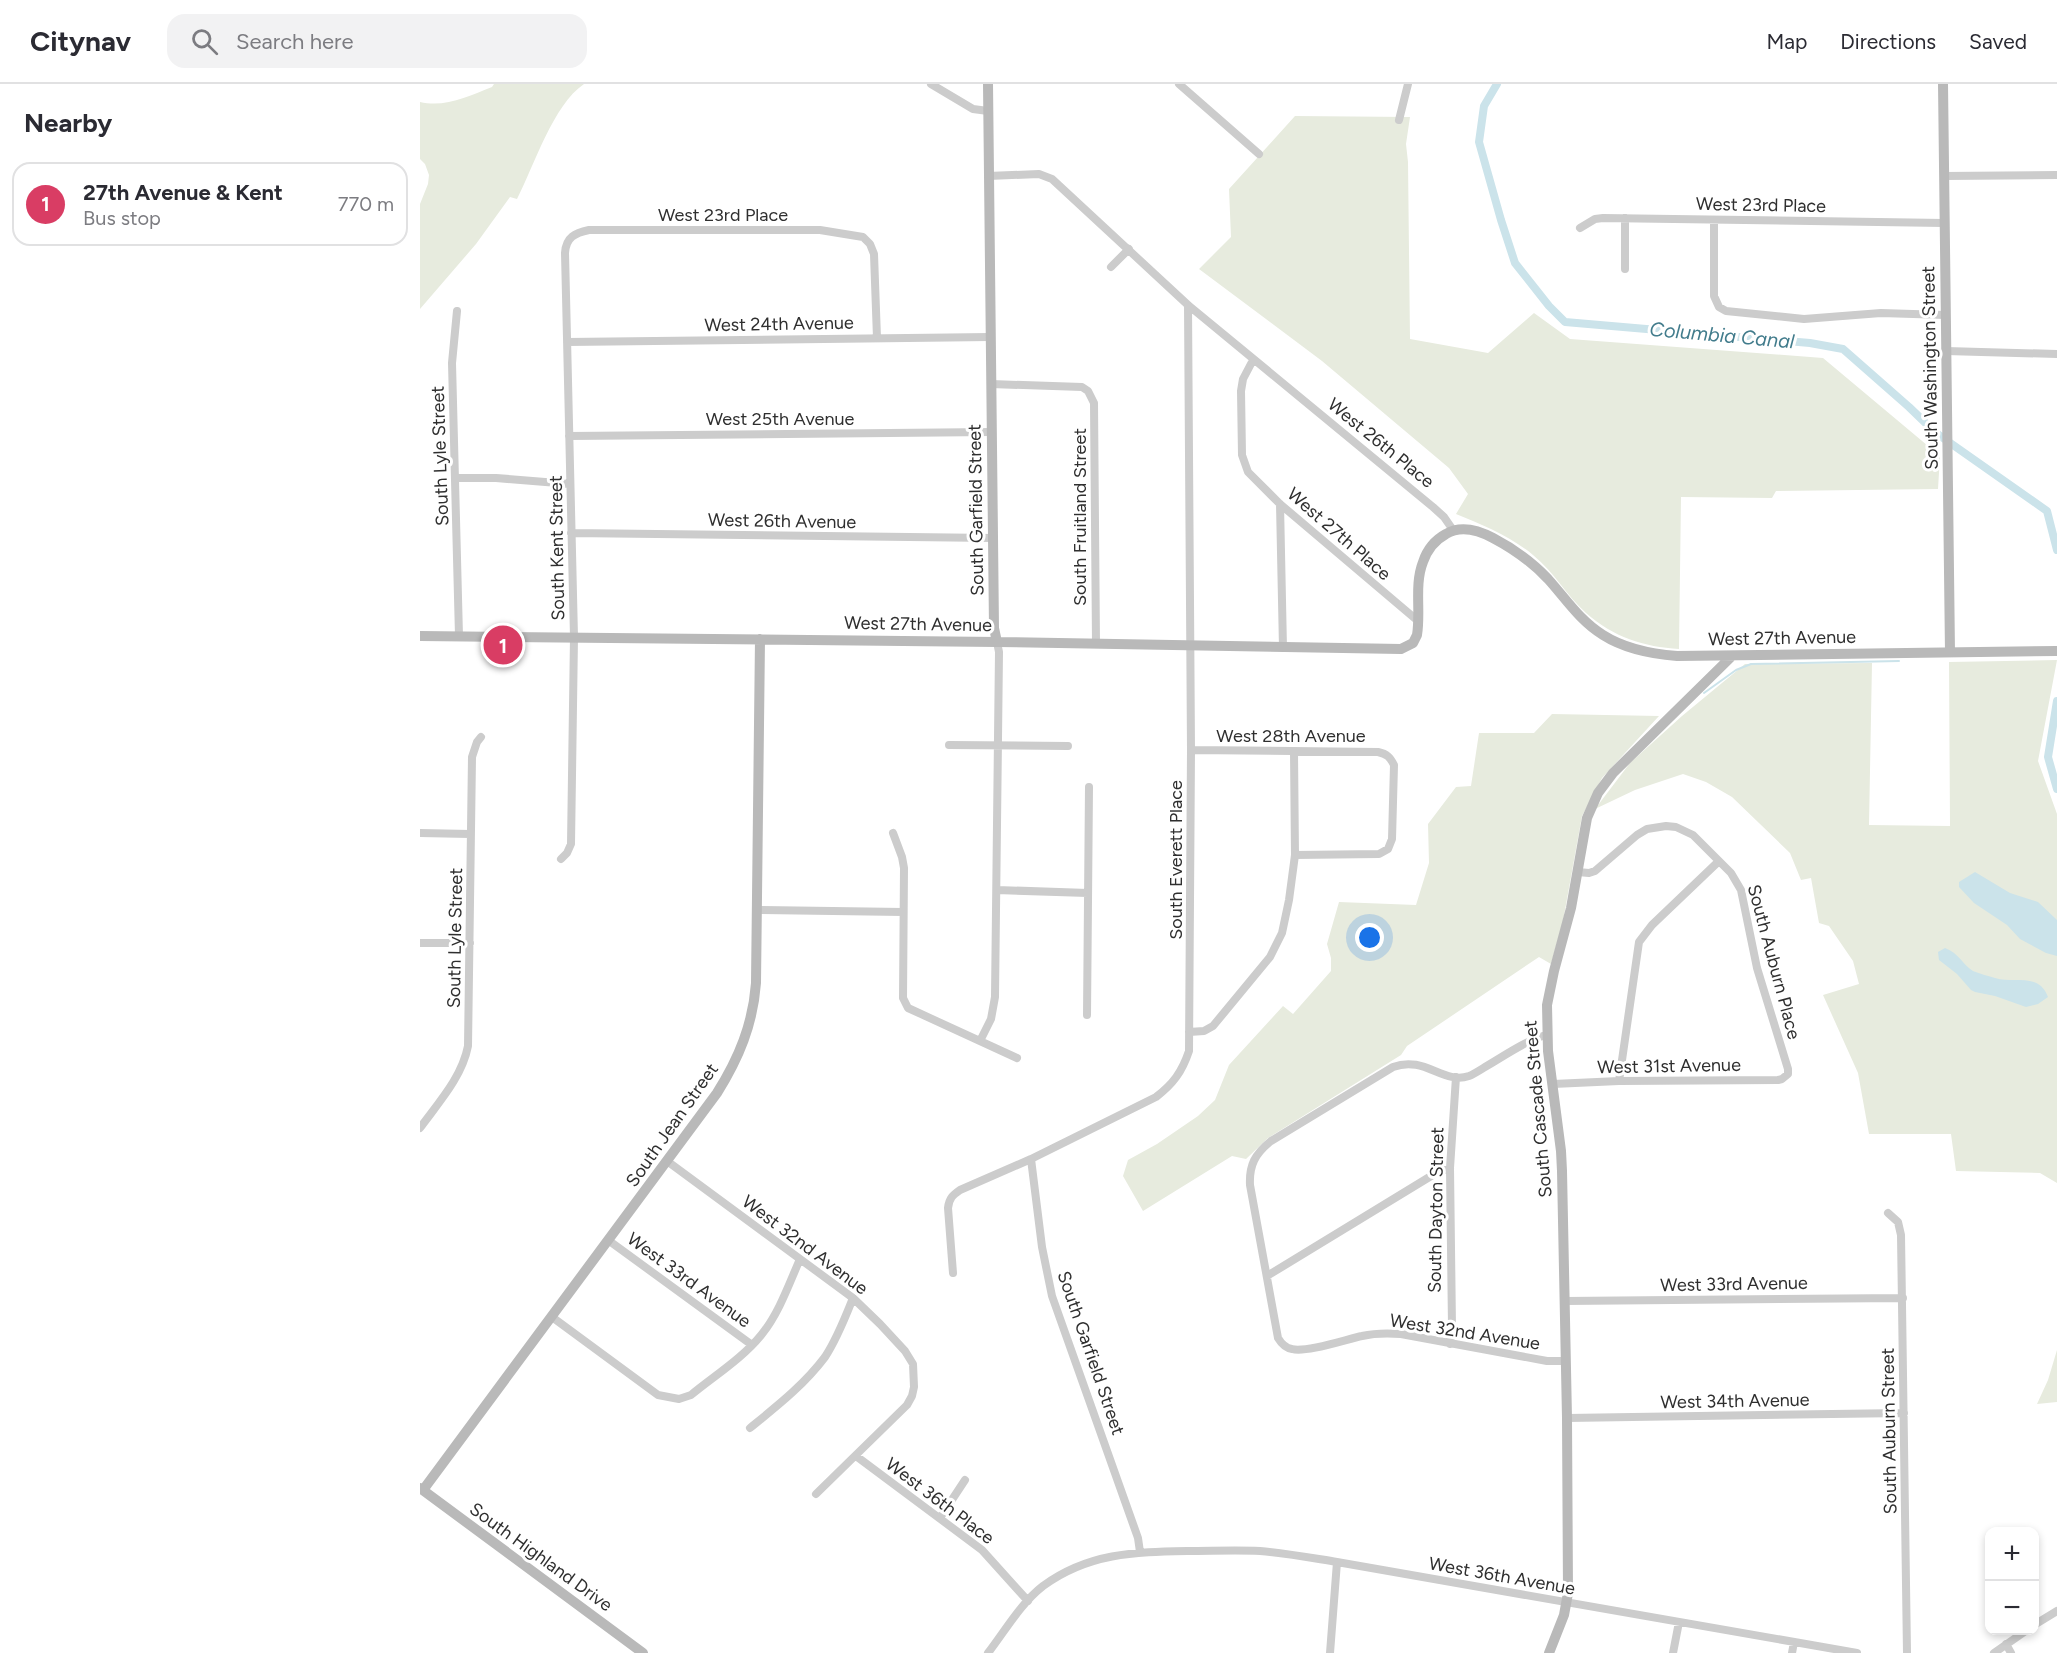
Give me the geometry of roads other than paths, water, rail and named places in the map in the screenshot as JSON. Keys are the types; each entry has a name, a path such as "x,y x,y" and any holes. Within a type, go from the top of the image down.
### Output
{"street":[{"path":"931,84 973,109 988,111"},
{"name":"South Garfield Street","path":"980,1041 991,1019 995,997 999,745 999,652 994,628 988,84"},
{"path":"1179,84 1259,154"},
{"path":"1399,120 1408,84"},
{"name":"South Washington Street","path":"1943,84 1950,652"},
{"name":"West 26th Place","path":"988,176 1039,174 1052,179 1188,305 1433,507 1453,530"},
{"path":"1944,176 2057,175"},
{"path":"1625,218 1625,269"},
{"name":"West 23rd Place","path":"1580,228 1594,219 1625,218 1944,223"},
{"path":"1714,220 1714,296 1719,307 1726,311 1803,319 1881,313 1945,315"},
{"name":"West 23rd Place","path":"573,235 589,230 820,230 863,237 870,244 874,254 877,338"},
{"name":"South Kent Street","path":"561,859 571,844 574,637 565,253 566,244 573,235"},
{"path":"1111,267 1129,249"},
{"name":"South Everett Place","path":"953,1273 949,1200 960,1190 1031,1159 1155,1097 1180,1074 1189,1051 1191,645 1188,305"},
{"name":"South Lyle Street","path":"457,311 452,363 459,636"},
{"name":"West 24th Avenue","path":"567,342 990,337"},
{"path":"1946,351 2057,354"},
{"name":"West 27th Place","path":"1253,360 1242,379 1241,392 1242,454 1245,465 1255,480 1280,504 1418,621"},
{"name":"South Fruitland Street","path":"991,384 1082,387 1088,391 1094,403 1096,644"},
{"name":"West 25th Avenue","path":"569,436 992,432"},
{"path":"456,478 496,478 570,484"},
{"path":"1280,504 1283,648"},
{"name":"West 27th Avenue","path":"1453,530 1463,528 1479,531 1517,551 1547,578 1582,619 1616,643 1639,650 1664,655 1732,656 2057,651"},
{"path":"1418,621 1422,563 1426,553 1437,540 1453,530"},
{"name":"West 26th Avenue","path":"571,533 993,538"},
{"name":"West 27th Avenue","path":"420,636 1395,649 1406,648 1413,643 1417,635 1418,621"},
{"name":"South Jean Street","path":"421,1489 552,1317 717,1093 745,1041 755,996 760,639"},
{"name":"South Cascade Street","path":"1549,1653 1567,1603 1567,1418 1561,1152 1546,1035 1550,987 1571,908 1587,818 1595,799 1606,781 1635,749 1732,656"},
{"name":"South Lyle Street","path":"420,1128 423,1116 454,1081 465,1060 468,1046 472,757 481,737"},
{"path":"949,745 1068,746"},
{"name":"West 28th Avenue","path":"1191,750 1378,752 1390,758 1394,765 1392,839 1388,849 1379,854 1295,855"},
{"path":"1189,1032 1204,1031 1213,1026 1277,945 1289,900 1295,855 1294,752"},
{"path":"1087,1015 1089,787"},
{"path":"1578,872 1589,873 1595,870 1637,835 1656,826 1685,830 1719,861 1652,925 1640,942 1619,1081"},
{"path":"420,833 470,834"},
{"path":"893,833 902,856 903,868 903,998 905,1004 908,1008 1017,1058"},
{"name":"South Auburn Place","path":"1719,861 1731,873 1741,890 1757,968 1788,1069 1785,1077"},
{"path":"997,890 1088,893"},
{"path":"757,910 903,912"},
{"path":"420,943 470,943"},
{"path":"1450,1168 1436,1173 1267,1276 1250,1175 1253,1160 1260,1150 1271,1141 1400,1064 1416,1064 1447,1076 1468,1076 1532,1040 1546,1035"},
{"name":"South Dayton Street","path":"1450,1344 1452,1327 1450,1168 1456,1077"},
{"name":"West 31st Avenue","path":"1553,1084 1619,1081 1778,1080 1785,1077"},
{"name":"South Garfield Street","path":"1031,1159 1042,1247 1052,1296 1138,1538 1140,1552"},
{"name":"West 32nd Avenue","path":"667,1161 853,1298 905,1351 913,1364 915,1378 912,1396 907,1405 856,1456"},
{"name":"South Auburn Street","path":"1888,1214 1898,1222 1900,1229 1903,1298 1906,1653"},
{"name":"West 33rd Avenue","path":"608,1240 752,1345"},
{"path":"552,1317 658,1395 679,1399 691,1395 752,1345 771,1320 800,1259"},
{"name":"West 32nd Avenue","path":"1267,1276 1278,1338 1290,1349 1302,1350 1365,1335 1385,1333 1547,1361 1566,1361"},
{"path":"750,1428 785,1400 825,1356 842,1325 853,1298"},
{"name":"West 33rd Avenue","path":"1565,1301 1903,1298"},
{"name":"West 34th Avenue","path":"1567,1418 1904,1413"},
{"path":"816,1494 856,1456"},
{"name":"West 36th Place","path":"856,1456 982,1550 1028,1600"},
{"path":"940,1518 965,1480"},
{"name":"South Highland Drive","path":"421,1489 643,1653"},
{"name":"West 36th Avenue","path":"988,1653 1028,1600 1042,1587 1075,1568 1109,1556 1140,1552 1260,1551 1337,1562 1857,1653"},
{"path":"1330,1653 1337,1562"},
{"path":"2039,1622 2057,1611"},
{"path":"1673,1653 1679,1622"},
{"path":"1994,1653 2020,1635"},
{"path":"1792,1653 1794,1642"},
{"path":"2006,1644 2011,1653"}],"water":[{"path":"1975,872 2010,893 2038,902 2057,920 2057,956 2046,953 2020,939 2007,925 1974,903 1959,887 1959,882"},
{"path":"1945,948 1954,953 1973,971 2003,980 2026,980 2039,984 2048,997 2038,1004 2026,1007 1995,996 1975,992 1939,960 1938,952"}],"waterway":[{"name":"Columbia Canal","path":"1497,84 1484,106 1479,142 1501,220 1515,263 1549,306 1565,322 1810,343 1843,349 1936,433 2047,511 2057,550"},
{"path":"1704,693 1736,670 1751,664 1899,661"},
{"name":"Columbia Canal","path":"2057,701 2048,757 2057,789"}],"place":[{"name":"27th Avenue & Kent","path":"503,645"}]}
